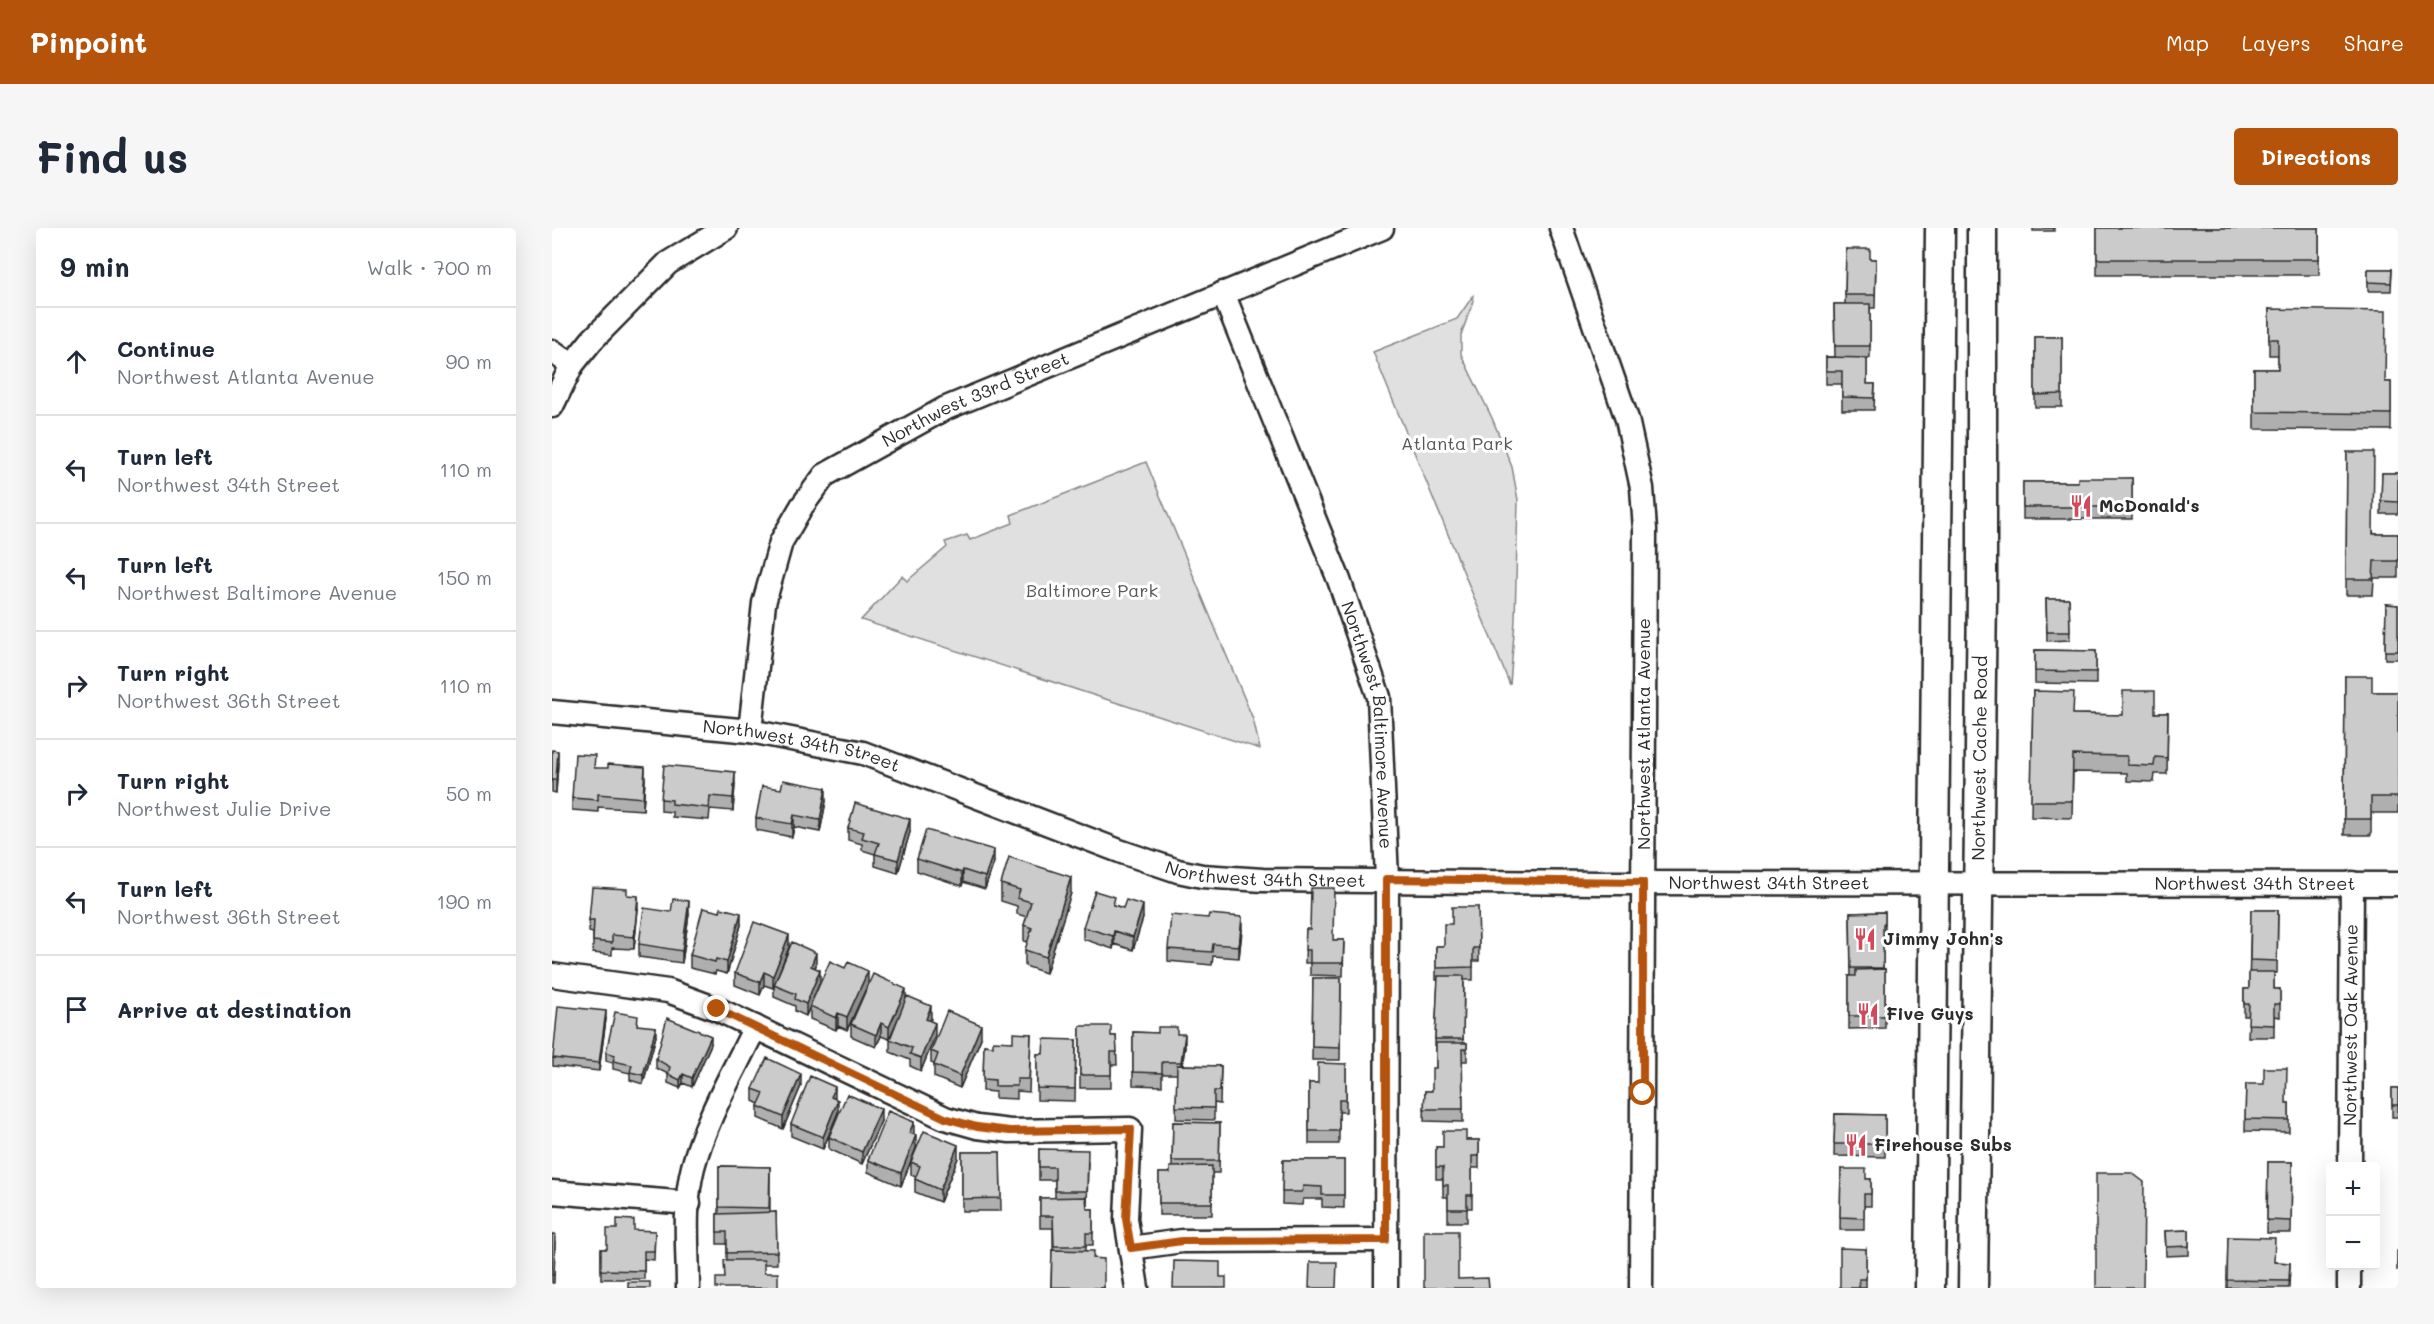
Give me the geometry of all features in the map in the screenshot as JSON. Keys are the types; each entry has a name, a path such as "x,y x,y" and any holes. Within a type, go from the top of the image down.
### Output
{"main road":[{"path":"1929,1288 1940,228"},
{"name":"Northwest Cache Road","path":"1973,1288 1982,595 1982,228"}],"street":[{"path":"552,406 572,365 592,340 668,263 726,228"},
{"name":"Northwest 33rd Street","path":"750,731 764,603 781,542 802,506 825,475 944,409 1382,228"},
{"name":"Northwest Atlanta Avenue","path":"1561,228 1627,419 1642,488 1645,530 1641,1288"},
{"name":"Northwest Baltimore Avenue","path":"1223,293 1338,580 1378,697 1386,879 1386,1288"},
{"path":"552,351 572,365"},
{"name":"Northwest 34th Street","path":"552,712 750,731 863,753 1122,852 1178,871 1202,876 1263,880 2398,884"},
{"name":"Northwest Oak Avenue","path":"2350,1162 2352,883"},
{"path":"552,975 669,991 717,1009 945,1118 966,1124 1010,1131 1131,1129 1126,1219 1137,1288"},
{"path":"688,1288 689,1203 693,1169 704,1132 755,1027"},
{"path":"552,1192 689,1203"},
{"path":"1131,1248 1182,1241 1386,1240"},
{"path":"2349,1270 2349,1288"}],"green space":[{"name":"Atlanta Park","path":"1473,296 1461,335 1461,354 1492,418 1512,467 1518,500 1515,620 1510,685 1373,352 1457,319"},
{"name":"Baltimore Park","path":"1146,462 1253,719 1260,749 861,620 902,576 907,581 947,547 945,542 967,535 970,540 1013,523 1011,515"}],"building":[{"path":"2097,228 2319,228 2319,259 2097,259"},
{"path":"1846,249 1870,249 1870,259 1876,259 1875,295 1845,295"},
{"path":"2368,269 2392,269 2391,283 2368,282"},
{"path":"1834,304 1870,304 1870,346 1835,346"},
{"path":"2269,309 2386,311 2385,382 2391,382 2391,414 2254,412 2254,369 2278,369 2278,339 2269,339"},
{"path":"2035,337 2062,337 2062,394 2035,395"},
{"path":"1826,357 1867,358 1867,384 1875,384 1874,398 1842,397 1842,371 1826,371"},
{"path":"2347,452 2374,452 2373,534 2398,534 2398,561 2374,561 2373,579 2346,579"},
{"path":"2382,473 2398,473 2398,502 2381,501"},
{"path":"2078,478 2132,478 2132,507 2023,507 2023,482 2078,482"},
{"path":"2046,599 2069,599 2070,632 2047,632"},
{"path":"2386,604 2398,605 2398,651 2385,651"},
{"path":"2035,650 2096,651 2096,672 2035,671"},
{"path":"2345,676 2372,676 2372,692 2398,692 2398,797 2371,797 2371,819 2344,819"},
{"path":"2033,691 2074,692 2073,714 2123,715 2123,691 2155,691 2155,713 2168,713 2167,758 2155,757 2154,766 2127,765 2127,756 2073,755 2072,801 2031,801"},
{"path":"552,750 558,751 556,780 552,780"},
{"path":"575,754 595,755 594,768 608,768 608,764 645,767 643,798 598,794 598,800 572,798"},
{"path":"664,765 735,772 733,798 710,796 709,808 672,804 672,800 661,799"},
{"path":"783,780 826,788 820,820 794,815 792,824 756,818 762,786 781,789"},
{"path":"855,803 910,819 898,860 875,854 879,843 862,838 864,832 848,828"},
{"path":"926,830 994,850 985,877 963,870 962,873 917,859"},
{"path":"1009,857 1071,877 1046,957 1025,950 1032,928 1024,925 1031,902 1017,898 1020,890 1001,884"},
{"path":"592,887 627,889 627,895 638,896 634,937 612,935 612,943 593,941 594,920 589,920"},
{"path":"1311,888 1334,888 1333,940 1344,940 1343,963 1310,963 1310,950 1305,950 1306,929 1310,929"},
{"path":"1095,891 1115,897 1113,905 1123,908 1126,900 1143,905 1133,937 1114,931 1113,936 1083,927"},
{"path":"673,899 689,901 682,951 639,944 644,908 671,912"},
{"path":"1452,907 1478,907 1479,948 1473,948 1473,967 1436,968 1436,946 1444,946 1444,924 1452,924"},
{"path":"703,908 720,912 721,908 741,913 727,962 716,959 715,962 690,955"},
{"path":"2251,910 2278,910 2277,961 2250,960"},
{"path":"1885,912 1883,968 1851,968 1850,913"},
{"path":"1209,914 1242,917 1239,946 1213,944 1212,952 1168,949 1171,915 1208,918"},
{"path":"754,922 789,935 773,976 764,972 760,982 735,973"},
{"path":"792,942 816,953 811,966 820,970 806,1004 795,999 796,994 774,985"},
{"path":"830,961 845,968 848,962 868,971 847,1017 838,1013 836,1018 810,1006"},
{"path":"1885,969 1885,1016 1849,1016 1849,976 1856,976 1856,970"},
{"path":"2249,972 2274,972 2274,989 2280,989 2280,1004 2274,1004 2274,1025 2248,1024 2249,1004 2244,1004 2244,989 2249,989"},
{"path":"873,974 906,989 889,1027 881,1023 876,1035 851,1024"},
{"path":"1438,976 1464,976 1463,1039 1435,1039"},
{"path":"1313,978 1341,978 1340,1048 1312,1047"},
{"path":"907,996 931,1006 926,1019 935,1023 921,1058 910,1054 912,1048 890,1039"},
{"path":"558,1006 606,1011 599,1063 553,1058"},
{"path":"947,1011 981,1025 960,1076 934,1065 938,1054 931,1051"},
{"path":"615,1012 638,1016 637,1025 656,1027 643,1075 630,1072 632,1065 613,1061 615,1055 606,1052"},
{"path":"667,1018 711,1036 692,1078 683,1074 680,1080 668,1074 670,1067 656,1059"},
{"path":"1080,1026 1111,1026 1111,1036 1116,1036 1117,1052 1111,1052 1111,1075 1080,1075"},
{"path":"1158,1027 1177,1027 1177,1034 1185,1034 1181,1062 1162,1062 1162,1073 1133,1072 1133,1032 1158,1033"},
{"path":"1013,1033 1031,1034 1029,1079 1017,1079 1017,1086 995,1086 995,1080 983,1079 984,1045 993,1046 993,1041 1013,1042"},
{"path":"1044,1039 1076,1040 1075,1089 1037,1088 1037,1054 1043,1054"},
{"path":"1436,1043 1467,1043 1467,1049 1462,1049 1463,1109 1424,1109 1425,1091 1432,1091 1432,1068 1436,1068"},
{"path":"767,1058 801,1074 783,1117 758,1106 764,1093 753,1089"},
{"path":"1318,1063 1346,1064 1346,1100 1339,1100 1339,1131 1309,1131 1309,1083 1318,1083"},
{"path":"1177,1065 1221,1066 1220,1091 1214,1091 1214,1108 1176,1107"},
{"path":"2264,1068 2287,1068 2286,1103 2289,1103 2289,1120 2245,1119 2246,1084 2264,1084"},
{"path":"810,1076 835,1087 831,1097 838,1100 823,1137 791,1124"},
{"path":"2392,1088 2398,1088 2398,1105 2392,1105"},
{"path":"847,1094 881,1109 862,1152 829,1137"},
{"path":"888,1111 914,1122 909,1133 916,1135 901,1173 868,1160"},
{"path":"1835,1114 1885,1115 1885,1144 1834,1144"},
{"path":"1173,1122 1220,1123 1219,1161 1172,1161"},
{"path":"924,1131 958,1145 940,1190 915,1179 920,1166 911,1162"},
{"path":"1443,1131 1466,1131 1466,1140 1479,1140 1479,1156 1472,1156 1472,1195 1467,1195 1467,1209 1448,1209 1448,1185 1443,1185 1443,1167 1436,1167 1436,1147 1443,1147"},
{"path":"1039,1149 1088,1150 1087,1191 1055,1191 1055,1167 1039,1167"},
{"path":"962,1152 1000,1152 1001,1198 962,1199"},
{"path":"1283,1160 1344,1160 1344,1195 1322,1195 1322,1187 1303,1186 1302,1192 1282,1192"},
{"path":"2268,1162 2292,1162 2291,1221 2267,1220"},
{"path":"719,1166 770,1167 769,1208 719,1207"},
{"path":"1212,1166 1212,1203 1159,1203 1159,1173 1170,1173 1170,1167"},
{"path":"1841,1169 1866,1169 1866,1179 1871,1179 1871,1194 1864,1194 1864,1218 1840,1217"},
{"path":"2096,1173 2132,1173 2144,1182 2143,1288 2096,1288"},
{"path":"1086,1197 1087,1209 1093,1209 1093,1233 1086,1233 1086,1246 1054,1246 1053,1216 1040,1216 1040,1198"},
{"path":"776,1212 777,1252 727,1253 727,1232 717,1232 717,1214"},
{"path":"617,1219 634,1220 634,1230 655,1231 654,1251 644,1251 644,1271 601,1270 601,1249 607,1249 607,1229 617,1229"},
{"path":"2189,1230 2189,1246 2166,1247 2165,1231"},
{"path":"1424,1231 1458,1231 1458,1279 1488,1278 1489,1288 1424,1288"},
{"path":"552,1234 555,1234 554,1275 552,1275"},
{"path":"2228,1237 2275,1238 2274,1262 2290,1263 2289,1281 2227,1280"},
{"path":"1840,1248 1866,1249 1866,1279 1859,1279 1859,1288 1840,1288"},
{"path":"1052,1250 1094,1251 1093,1258 1104,1259 1104,1288 1051,1287"},
{"path":"724,1260 764,1260 764,1273 778,1273 778,1288 716,1288 716,1278 725,1278"},
{"path":"1174,1261 1220,1262 1220,1277 1226,1277 1226,1288 1173,1288"},
{"path":"1310,1262 1337,1262 1336,1288 1309,1288"},
{"path":"628,1282 650,1282 650,1288 628,1288"}],"place":[{"name":"McDonald's","path":"2081,506"},
{"name":"Jimmy John's","path":"1865,939"},
{"name":"Five Guys","path":"1868,1014"},
{"name":"Firehouse Subs","path":"1856,1145"}],"route":[{"path":"717,1009 945,1118 977,1127 1010,1131 1131,1129 1126,1219 1131,1248 1182,1241 1386,1240 1386,879 1643,882 1643,1093"}]}
